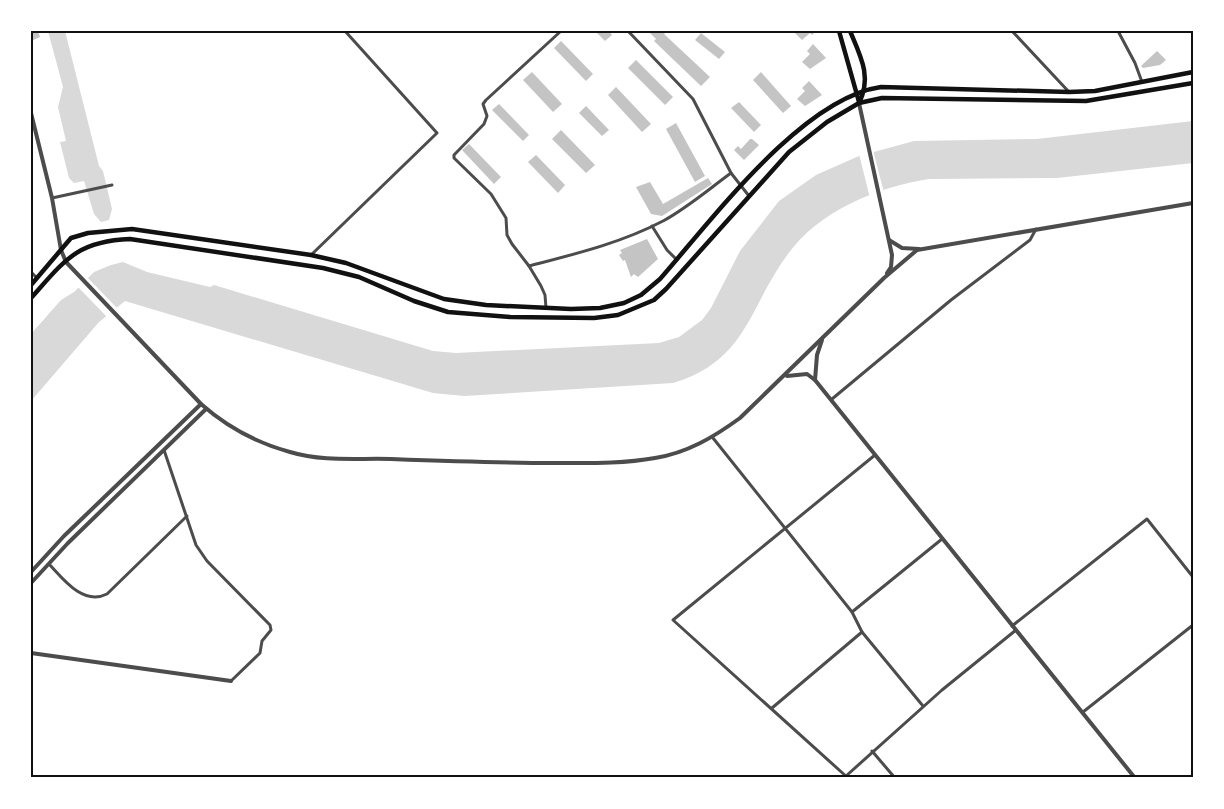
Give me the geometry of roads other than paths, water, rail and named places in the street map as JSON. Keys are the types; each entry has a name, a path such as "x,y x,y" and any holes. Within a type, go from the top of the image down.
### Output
{"main road":[{"path":"839,31 859,103"},
{"path":"851,33 866,76 866,89 859,103"},
{"path":"31,284 54,260 71,238 88,233 132,230 311,255 363,268 444,300 486,306 600,308 624,303 641,296 660,279 741,185 803,127 856,93 866,89 881,87 1095,91 1193,72"},
{"path":"31,298 76,251 100,242 130,239 323,268 359,277 414,301 448,312 548,318 594,318 618,315 654,300 789,152 827,122 859,103 882,98 1086,101 1193,83"},
{"path":"546,308 548,318"}],"street":[{"path":"311,255 437,133 345,31"},
{"path":"546,308 545,295 529,266 507,235 506,218 491,194 454,158 454,155 486,121 483,104 486,100 561,31"},
{"path":"628,31 693,99 731,173 749,196"},
{"path":"851,33 856,31"},
{"path":"1012,31 1069,92"},
{"path":"1118,31 1135,63 1142,82"},
{"path":"859,103 889,240 891,267 884,278"},
{"path":"31,113 52,198 61,250 66,262 74,272 206,408 245,436 291,453 316,458 467,463 621,463 657,458 682,451 713,438 740,418 884,278 921,248"},
{"path":"529,266 602,246 652,226 691,202 731,173"},
{"path":"52,198 112,186"},
{"path":"889,240 902,248 921,248 1193,203"},
{"path":"652,226 667,250 677,260"},
{"path":"832,399 951,300 1030,240 1036,229"},
{"path":"31,272 37,278"},
{"path":"815,380 817,355 822,340"},
{"path":"784,376 807,374 832,399 942,539 1135,778"},
{"path":"31,572 64,536 201,404"},
{"path":"31,583 206,408"},
{"path":"713,438 852,612 862,632 923,706"},
{"path":"31,652 231,681 260,653 262,641 271,630 270,625 207,561 196,544 163,450"},
{"path":"875,455 784,526 673,620 847,777 872,751 923,706 1016,630"},
{"path":"48,564 74,590 101,597 107,594 187,516"},
{"path":"1012,626 1147,519 1193,577"},
{"path":"852,612 942,539"},
{"path":"1083,712 1193,625"},
{"path":"772,708 862,632"},
{"path":"872,751 895,778"}]}
